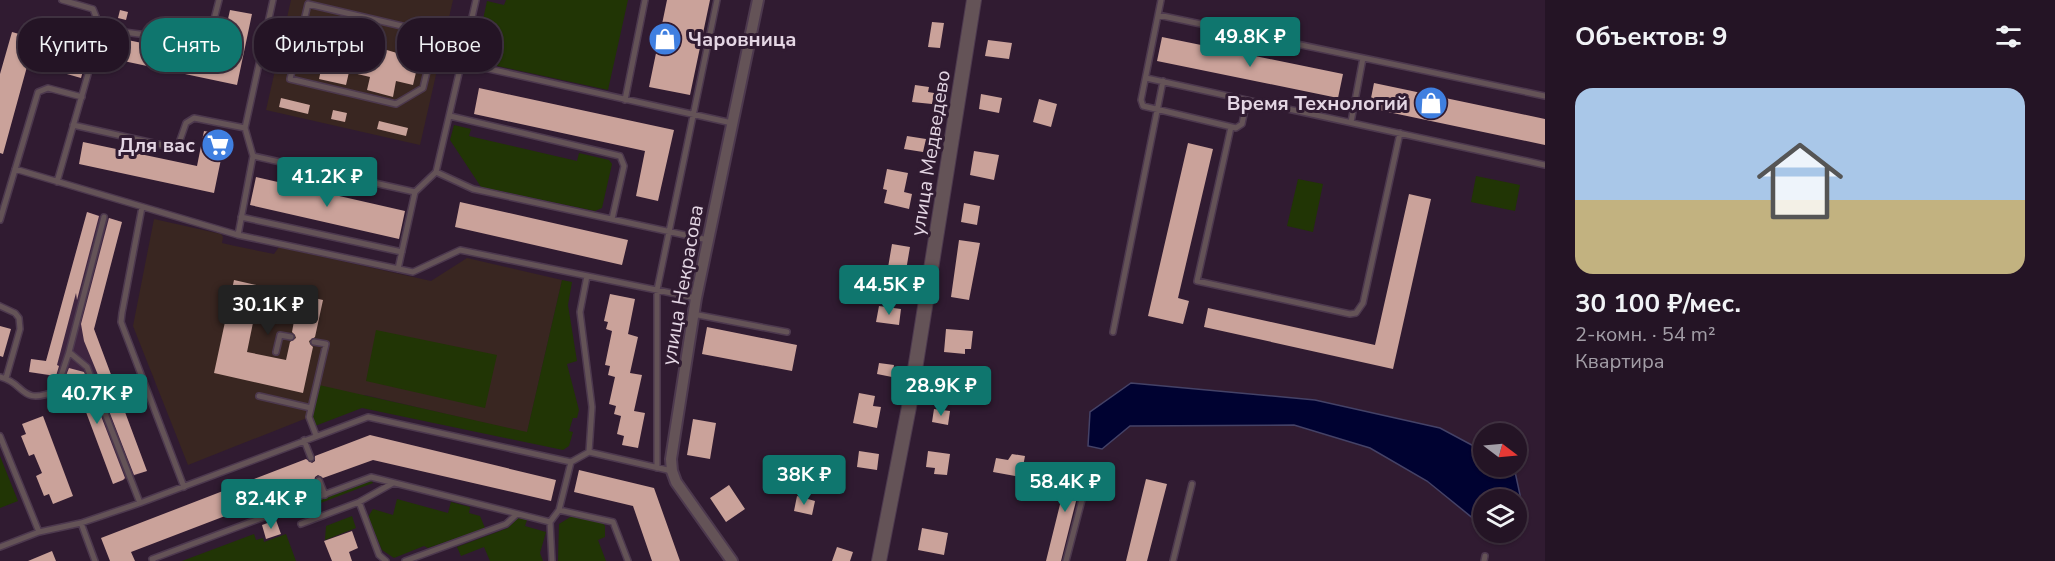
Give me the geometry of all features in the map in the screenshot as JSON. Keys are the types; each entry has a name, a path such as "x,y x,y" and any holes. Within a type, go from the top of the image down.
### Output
{"street":[{"name":"улица Некрасова","path":"672,471 671,459 693,314 758,0"},
{"name":"улица Медведево","path":"879,561 909,408 974,0"},
{"path":"672,471 676,482 732,561"}],"lane":[{"path":"62,0 93,9"},
{"path":"95,0 93,9 97,18"},
{"path":"129,33 200,42 210,35 219,0"},
{"path":"269,18 273,0"},
{"path":"472,18 476,0"},
{"path":"625,100 645,0"},
{"path":"657,468 657,290 717,0"},
{"path":"1161,0 1141,104 1157,111 1236,128 1241,126 1247,100"},
{"path":"304,18 308,4 368,18"},
{"path":"1158,15 1545,96"},
{"path":"1350,122 1363,58"},
{"path":"57,182 89,72"},
{"path":"238,235 253,156 245,128 257,72"},
{"path":"292,72 290,79 396,104 423,88 427,72"},
{"path":"398,269 415,192 436,172 459,72"},
{"path":"494,72 732,123"},
{"path":"1146,78 1545,165"},
{"path":"1113,332 1163,81"},
{"path":"0,220 38,92 48,88 82,97"},
{"path":"450,116 620,156 624,166 612,219"},
{"path":"73,125 171,147 179,142 186,123 194,118 245,128"},
{"path":"1231,127 1197,281 1350,314 1356,312 1364,303 1400,133"},
{"path":"253,156 415,192"},
{"path":"15,169 238,235 412,272 460,250 696,298"},
{"path":"436,172 473,189 708,240"},
{"path":"142,207 122,313 123,331 184,487"},
{"path":"0,306 15,313 20,323 3,378 24,394 40,397 56,391 69,352 104,217"},
{"path":"241,217 402,252"},
{"path":"587,276 580,312 592,407 589,452"},
{"path":"693,314 787,332"},
{"path":"276,352 280,335 291,337"},
{"path":"314,342 326,344 309,417 316,435"},
{"path":"69,352 87,367 140,503"},
{"path":"259,396 311,408"},
{"path":"0,547 39,532 81,523 140,503 368,417 571,462 589,452 672,471"},
{"path":"0,436 39,532"},
{"path":"304,440 311,458"},
{"path":"552,561 550,522 560,510 571,462"},
{"path":"1066,561 1090,469"},
{"path":"153,561 152,559 371,477 550,522"},
{"path":"319,480 325,495"},
{"path":"301,524 358,502 393,483"},
{"path":"1173,561 1192,484"},
{"path":"358,502 379,555 386,561"},
{"path":"560,510 613,522 628,561"},
{"path":"405,561 506,524 517,514"},
{"path":"81,523 95,561"}],"shaded area":[{"path":"291,0 453,0 449,18 397,18 397,72 437,72 420,145 266,110 275,72 385,72 385,18 287,18"},
{"path":"87,212 122,222 94,329 147,471 113,484 74,380 29,372 31,359 46,361"},
{"path":"154,219 221,234 222,243 235,246 274,254 279,247 431,281 467,258 562,280 527,433 365,395 188,465 133,326"},
{"path":"1131,383 1315,400 1440,428 1473,446 1473,477 1516,477 1519,489 1473,489 1473,518 1427,481 1370,448 1294,425 1130,426 1102,449 1088,446 1090,412"}],"green space":[{"path":"506,0 628,0 608,90 502,67 502,18 483,18 487,1 504,5"},
{"path":"454,125 471,129 469,136 577,161 579,153 609,160 612,164 602,208 595,211 481,187 450,140"},
{"path":"1476,176 1520,185 1515,211 1471,202"},
{"path":"1298,179 1323,184 1313,232 1287,226"},
{"path":"562,280 572,282 568,305 577,361 567,364 579,410 577,418 573,418 569,431 573,432 569,446 563,450 362,408 315,426 311,417 319,385 527,432"},
{"path":"376,330 497,355 485,408 366,381"},
{"path":"0,456 18,501 0,508"},
{"path":"371,479 373,483 318,504 317,500"},
{"path":"397,499 448,513 451,502 470,507 469,513 480,516 485,528 428,548 424,546 394,558 382,550 368,517 373,509 393,515"},
{"path":"352,516 356,528 325,540 326,526"},
{"path":"572,516 602,522 605,526 605,537 598,540 606,561 558,561 559,524"},
{"path":"518,518 527,520 525,526 546,532 540,553 543,561 490,561 484,547 461,556 457,547 508,528"},
{"path":"254,534 256,540 263,538 264,542 286,534 296,561 182,561"}],"building":[{"path":"667,0 710,0 690,95 649,87"},
{"path":"120,10 128,12 126,18 118,18"},
{"path":"230,10 252,14 242,61 242,18 228,18"},
{"path":"932,22 944,23 940,48 928,47"},
{"path":"12,32 18,34 18,72 26,72 3,154 0,153 0,74"},
{"path":"1162,37 1343,74 1338,98 1157,61"},
{"path":"129,40 141,43 141,65 129,62"},
{"path":"988,40 1012,43 1009,59 985,56"},
{"path":"385,49 397,53 397,72 416,72 413,85 396,81 393,97 367,90 370,77 349,72 385,72"},
{"path":"60,72 83,72 81,78"},
{"path":"176,72 240,72 237,85"},
{"path":"320,72 349,72 346,85 319,79"},
{"path":"1374,83 1545,119 1545,145 1369,108"},
{"path":"915,85 929,87 928,92 934,93 932,104 912,102"},
{"path":"479,88 674,130 658,201 636,196 645,151 474,114"},
{"path":"981,94 1002,98 999,113 979,109"},
{"path":"281,98 310,105 308,114 279,107"},
{"path":"1039,99 1057,104 1051,127 1033,122"},
{"path":"333,110 347,113 345,122 331,119"},
{"path":"379,121 408,128 406,136 377,129"},
{"path":"204,131 226,135 214,193 79,164 83,142 197,166"},
{"path":"907,136 926,139 923,152 904,149"},
{"path":"1188,143 1213,149 1178,298 1189,301 1183,324 1148,316"},
{"path":"974,151 999,155 994,180 970,175"},
{"path":"887,169 908,173 904,192 912,194 909,209 884,203 887,190 883,189"},
{"path":"256,177 405,211 399,239 250,205"},
{"path":"1409,194 1431,199 1393,369 1204,327 1208,308 1375,345"},
{"path":"460,202 628,240 622,265 455,227"},
{"path":"964,203 980,206 977,225 961,222"},
{"path":"87,212 99,216 77,300 76,293 56,376 29,372 31,359 46,361"},
{"path":"109,218 122,222 94,329 147,471 134,475 95,375 98,375 84,341 81,324"},
{"path":"959,240 980,243 969,300 951,297"},
{"path":"892,244 910,247 903,288 885,285"},
{"path":"234,280 323,300 315,337 309,341 313,347 303,393 214,373","holes":["255,313 294,321 292,332 296,338 290,342 286,360 247,352"]},
{"path":"610,294 635,299 628,334 638,337 630,373 642,375 634,411 645,413 638,448 622,445 624,436 617,434 621,416 614,414 616,406 609,404 615,377 608,375 610,366 605,365 612,331 606,329 608,322 604,321"},
{"path":"879,306 901,309 899,325 876,322"},
{"path":"0,326 11,329 3,357 0,356"},
{"path":"707,327 797,345 792,371 702,354"},
{"path":"946,329 973,331 971,349 965,349 965,354 944,352"},
{"path":"879,363 894,365 892,377 877,374"},
{"path":"69,368 84,372 125,478 123,480 113,484 74,380 65,378"},
{"path":"943,369 965,371 964,389 942,387"},
{"path":"859,393 875,396 873,406 881,407 877,428 853,423"},
{"path":"934,409 950,411 948,425 932,422"},
{"path":"43,416 73,496 53,504 49,494 44,496 36,476 42,473 34,454 29,456 21,436 26,434 22,424"},
{"path":"693,419 716,423 710,459 687,455"},
{"path":"370,435 556,480 551,501 373,460 323,478 318,475 314,482 131,552 135,561 110,561 101,538 306,459 312,463 315,461 315,456"},
{"path":"859,451 879,454 877,470 857,467"},
{"path":"928,451 950,454 947,475 934,474 935,468 926,467"},
{"path":"1012,454 1025,456 1021,477 993,472 996,458 1008,460"},
{"path":"1070,464 1085,467 1061,561 1046,561"},
{"path":"579,470 654,488 680,561 652,561 633,506 574,492"},
{"path":"1146,479 1167,484 1147,561 1126,561"},
{"path":"729,485 745,509 726,522 710,498"},
{"path":"797,496 815,501 812,515 794,511"},
{"path":"314,504 317,512 305,516 302,508"},
{"path":"276,520 281,534 266,539 262,525"},
{"path":"922,528 948,533 944,555 918,550"},
{"path":"352,531 358,548 349,552 352,561 332,561 324,541"},
{"path":"837,547 853,552 850,561 832,561"},
{"path":"52,551 56,561 28,561"}],"place":[{"name":"Чаровница","path":"665,39"},
{"name":"Время Технологий","path":"1431,103"},
{"name":"Для вас","path":"218,145"}]}
